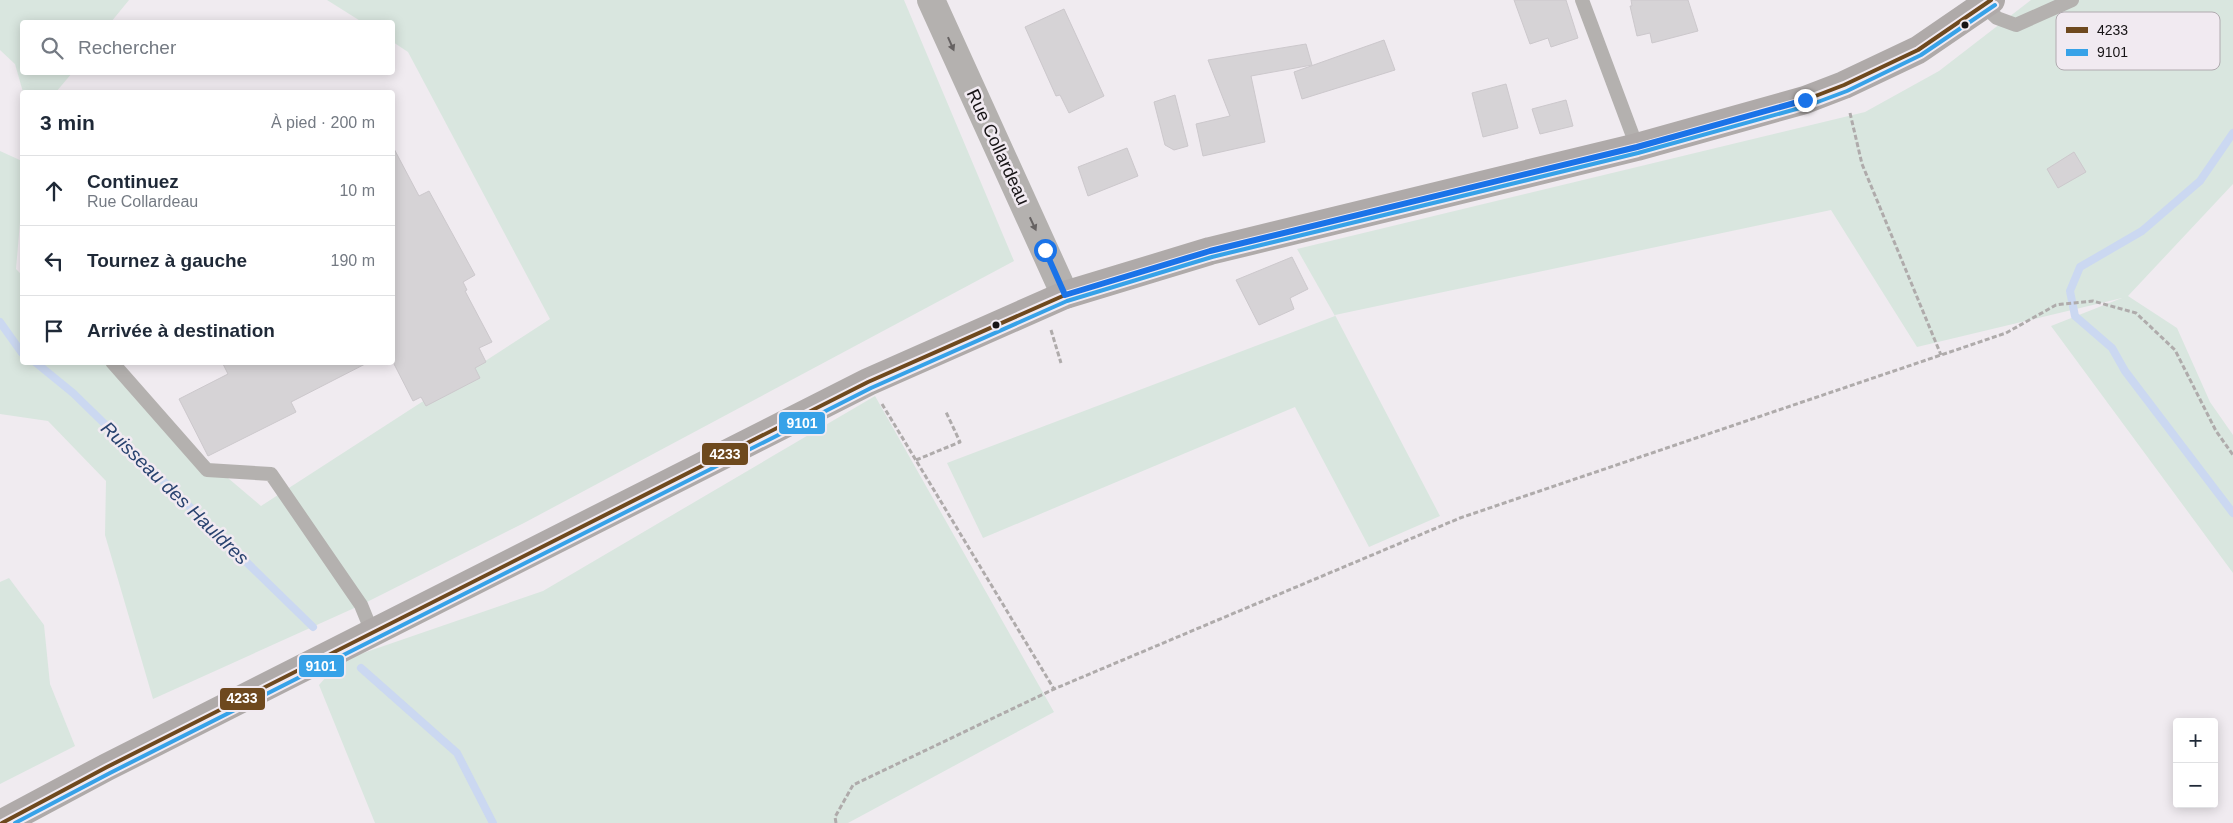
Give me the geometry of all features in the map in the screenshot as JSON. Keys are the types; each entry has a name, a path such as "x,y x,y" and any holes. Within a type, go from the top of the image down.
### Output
{"main road":[{"path":"2,823 106,766 868,382 1065,295 1210,251 1637,147 1805,100 1844,85 1918,50 1987,2"}],"street":[{"name":"Rue Collardeau","path":"931,0 1065,295"}],"lane":[{"path":"1582,0 1637,147"},
{"path":"1987,2 1998,18 2016,25 2072,0"},
{"path":"115,365 207,470 270,474 361,605 361,638"}],"path":[{"path":"1844,85 1862,164 1941,355"},
{"path":"836,823 835,817 853,785 1054,689 1460,518 2006,333 2056,305 2093,301 2136,313 2175,350 2216,432 2233,455"},
{"path":"1050,327 1062,363"},
{"path":"868,382 1054,689"},
{"path":"916,460 960,442 946,412"}],"shaded area":[{"path":"0,0 129,0 113,20 20,20 20,75 70,75 58,90 22,90 15,64 0,50"},
{"path":"327,0 904,0 1014,261 524,523 361,605 153,699 105,535 106,481 48,421 0,414 0,151 20,160 20,222 16,269 20,273 20,365 111,365 202,456 261,506 550,319 408,52 395,43 395,20 359,20"},
{"path":"2031,0 2233,0 2233,184 2128,296 2177,328 2210,402 2233,435 2233,573 2051,326 2122,298 1917,347 1831,210 1335,315 1440,516 1369,547 1295,407 983,538 947,463 1335,316 1297,249 1865,112 1939,71"},
{"path":"875,396 1054,712 848,823 375,823 319,685 340,661 543,591"},
{"path":"9,578 44,625 50,684 75,746 0,784 0,582"}],"building":[{"path":"1514,0 1566,0 1578,38 1551,47 1548,38 1530,44"},
{"path":"1631,0 1688,0 1698,31 1652,43 1650,33 1637,36 1630,6 1632,6"},
{"path":"1064,9 1104,96 1069,113 1060,95 1056,96 1025,27"},
{"path":"1384,40 1395,70 1302,99 1294,72"},
{"path":"1306,44 1312,65 1251,76 1265,142 1203,156 1196,124 1230,116 1208,60"},
{"path":"1506,84 1518,128 1483,137 1472,93"},
{"path":"1175,95 1188,146 1174,150 1165,145 1154,102"},
{"path":"1566,100 1573,126 1540,134 1532,109"},
{"path":"1127,148 1138,176 1088,196 1078,167"},
{"path":"395,151 419,196 429,191 475,275 463,282 467,290 465,291 492,342 479,348 486,362 475,368 480,378 426,406 421,397 413,401 395,365"},
{"path":"2074,152 2086,172 2058,188 2047,169"},
{"path":"1292,257 1308,289 1290,298 1294,309 1259,325 1236,280"},
{"path":"224,365 363,365 291,402 296,412 208,456 179,399 228,374"}],"waterway":[{"path":"2233,133 2200,181 2142,231 2080,267 2070,291 2075,316 2112,348 2125,371 2233,513"},
{"name":"Ruisseau des Hauldres","path":"0,322 20,350"},
{"name":"Ruisseau des Hauldres","path":"39,365 73,393 313,627"},
{"name":"Ruisseau des Hauldres","path":"361,668 457,753 493,823"}],"transit line":[{"name":"4233","path":"2,823 107,767 868,382 1065,295 1210,251 1637,147 1805,100 1844,85 1918,50 1991,0"},
{"name":"9101","path":"15,823 110,773 871,388 1067,301 1212,257 1638,153 1807,106 1847,91 1921,55 1995,5"}],"route":[{"path":"1045,250 1065,295 1210,251 1637,147 1805,100"}]}
